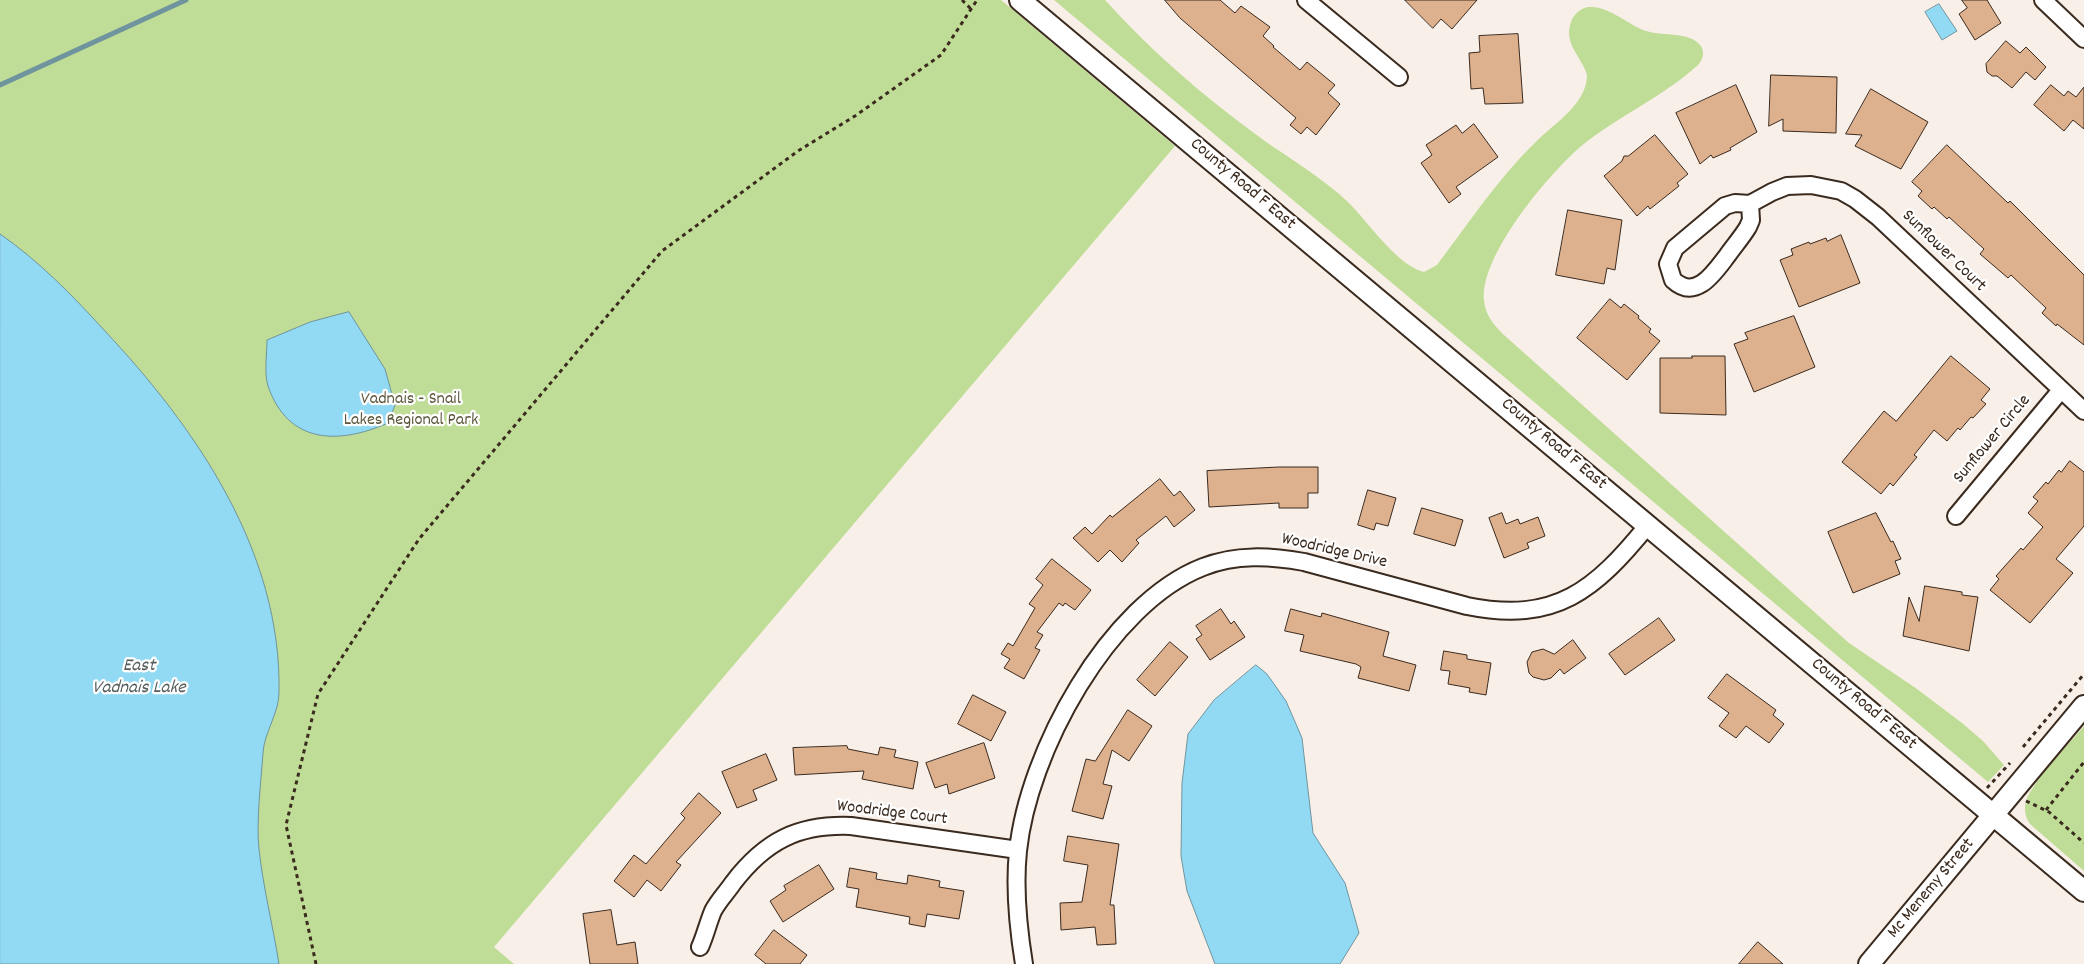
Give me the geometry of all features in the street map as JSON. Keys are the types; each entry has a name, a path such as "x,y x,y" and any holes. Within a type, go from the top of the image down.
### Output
{"street":[{"name":"County Road F East","path":"1020,0 2084,891"},
{"path":"1306,0 1399,77"},
{"path":"2042,0 2084,39"},
{"name":"Sunflower Court","path":"1750,204 1751,220 1748,227 1709,279 1700,286 1689,288 1673,280 1668,264 1675,248 1729,204 1750,204 1772,192 1795,185 1826,186 1848,195 1878,217 2084,411"},
{"name":"Sunflower Circle","path":"1956,516 2061,390"},
{"name":"Woodridge Drive","path":"1024,964 1018,931 1018,850 1034,779 1050,738 1070,699 1094,663 1122,629 1159,592 1182,577 1226,560 1278,557 1304,562 1467,606 1489,610 1512,611 1536,608 1560,602 1583,590 1604,575 1622,557 1648,524"},
{"name":"Mc Menemy Street","path":"1869,964 2084,706"},
{"name":"Woodridge Court","path":"700,948 714,910 751,861 768,846 808,828 829,825 851,826 1018,850"}],"path":[{"path":"962,0 971,9"},
{"path":"316,964 286,825 318,694 419,539 662,251 798,151 855,116 941,55 978,0"},
{"path":"2020,751 2084,674"},
{"path":"1989,786 2014,759"},
{"path":"2046,810 2084,762"},
{"path":"2030,803 2046,810 2084,844"}],"green space":[{"name":"Vadnais - Snail Lakes Regional Park","path":"0,0 1001,0 1175,146 494,947 514,964 0,964"},
{"path":"1054,0 1105,0 1140,37 1197,88 1258,136 1328,185 1349,203 1394,253 1404,262 1424,272 1437,265 1500,181 1528,150 1571,109 1583,93 1587,75 1569,37 1571,22 1578,12 1587,7 1597,7 1646,31 1679,35 1697,42 1703,51 1702,59 1698,65 1670,87 1608,126 1579,148 1550,177 1534,197 1504,240 1493,262 1486,282 1484,300 1488,315 1504,335 1849,643 1917,689 1962,723 1983,741 2004,765 1988,782"},
{"path":"2084,726 2084,871 2030,824 2025,810 2026,801 2036,783"}],"water":[{"path":"1939,4 1957,31 1942,40 1925,12"},
{"name":"East Vadnais Lake","path":"0,234 28,255 67,291 138,368 171,408 201,451 227,495 249,542 266,591 276,641 279,693 277,708 264,746 258,827 261,863 279,964 0,964"},
{"path":"349,312 385,369 395,405 388,423 351,435 333,436 317,434 302,429 288,419 277,405 267,381 267,340 310,322"},
{"path":"1256,665 1267,674 1286,701 1302,738 1313,833 1345,883 1359,933 1340,964 1215,964 1187,891 1181,856 1182,783 1188,734 1214,700"}],"building":[{"path":"1165,0 1220,0 1235,13 1241,6 1270,27 1263,36 1300,70 1307,62 1335,85 1328,93 1340,104 1316,135 1307,127 1301,134 1290,125 1296,118 1180,18"},
{"path":"1405,0 1477,0 1452,29 1441,19 1433,28"},
{"path":"1962,0 1987,0 2001,23 1975,40 1959,14 1967,8"},
{"path":"1518,34 1523,103 1485,104 1483,88 1471,89 1469,53 1480,52 1479,36"},
{"path":"2006,41 2020,53 2026,47 2046,67 2035,80 2026,72 2012,88 1997,76 1992,76 1987,72 1986,64"},
{"path":"1771,75 1837,77 1836,133 1783,131 1783,119 1769,126"},
{"path":"1736,85 1757,132 1730,148 1731,150 1713,158 1711,155 1700,164 1676,113"},
{"path":"2051,85 2064,96 2068,91 2076,97 2084,87 2084,129 2073,120 2064,131 2034,105"},
{"path":"1871,89 1928,122 1901,169 1855,146 1862,135 1846,134"},
{"path":"1474,124 1498,157 1456,187 1461,194 1449,203 1421,163 1432,155 1426,145 1456,125 1462,133"},
{"path":"1655,135 1688,174 1677,183 1679,186 1650,209 1648,206 1637,216 1604,176 1622,161 1624,156 1628,156"},
{"path":"1947,145 2008,203 2010,201 2084,275 2084,345 2057,324 2056,326 2042,313 2046,308 2011,275 2008,278 1980,254 1984,249 1949,217 1947,219 1934,207 1932,209 1918,196 1922,191 1912,182"},
{"path":"1568,210 1622,220 1615,270 1607,268 1604,284 1556,275"},
{"path":"1841,235 1860,283 1799,307 1780,260 1793,255 1791,249 1826,238 1827,241"},
{"path":"1610,299 1621,308 1624,304 1639,316 1638,318 1651,329 1649,332 1660,341 1627,380 1577,338"},
{"path":"1794,316 1815,367 1754,392 1734,344 1748,339 1745,333"},
{"path":"1692,356 1725,356 1726,415 1660,413 1660,358 1692,358"},
{"path":"1951,356 1990,389 1981,400 1986,404 1960,430 1958,428 1947,441 1934,430 1914,455 1917,457 1893,486 1890,483 1881,494 1842,462 1884,411 1896,421"},
{"path":"2070,461 2084,472 2084,526 2056,559 2073,573 2030,623 1990,590 1999,579 1996,576 2043,527 2028,513 2038,501 2033,497 2046,482 2048,484 2059,470 2061,472"},
{"path":"1318,467 1318,493 1308,493 1308,508 1279,508 1279,503 1209,507 1207,471"},
{"path":"1160,479 1174,496 1180,491 1195,510 1174,527 1166,516 1136,540 1139,543 1122,562 1110,550 1098,562 1073,538 1085,527 1092,534 1110,515 1112,517"},
{"path":"1368,490 1396,498 1388,526 1376,523 1374,530 1358,525"},
{"path":"1422,508 1463,520 1455,546 1414,534"},
{"path":"1502,513 1506,524 1518,519 1520,524 1538,517 1545,536 1527,543 1529,548 1504,558 1489,518"},
{"path":"1876,513 1891,542 1893,541 1901,559 1895,561 1900,574 1853,593 1828,532"},
{"path":"1052,559 1091,590 1075,610 1065,603 1063,606 1059,603 1037,632 1043,635 1035,648 1040,650 1024,679 1004,668 1010,659 1001,654 1008,643 1013,646 1035,608 1029,604 1043,585 1036,579"},
{"path":"1925,586 1962,592 1962,595 1978,597 1969,651 1903,636 1909,597 1919,621"},
{"path":"1221,609 1231,624 1234,621 1245,637 1210,660 1196,639 1202,635 1196,626"},
{"path":"1291,609 1321,617 1322,613 1389,632 1383,656 1416,665 1409,691 1358,678 1361,667 1356,664 1300,651 1304,635 1285,631"},
{"path":"1659,618 1675,640 1625,675 1609,654"},
{"path":"1573,640 1586,658 1564,674 1560,669 1551,678 1544,680 1533,677 1529,673 1527,662 1532,652 1543,649 1554,654"},
{"path":"1170,642 1188,657 1155,696 1137,680"},
{"path":"1444,651 1467,655 1467,659 1491,663 1486,695 1469,692 1470,688 1448,684 1450,671 1441,670"},
{"path":"1727,674 1776,710 1773,715 1784,724 1769,743 1746,726 1736,738 1719,726 1729,713 1708,698"},
{"path":"973,695 1006,712 991,741 958,724"},
{"path":"1128,710 1152,726 1129,761 1112,750 1103,784 1112,786 1103,819 1072,811 1086,759 1095,761"},
{"path":"984,743 995,778 949,794 947,784 935,788 926,763"},
{"path":"847,746 848,749 878,755 880,747 896,750 894,757 918,762 913,789 862,779 864,771 795,775 793,748"},
{"path":"766,754 777,780 753,790 757,800 737,808 722,772"},
{"path":"699,793 721,813 676,862 681,865 661,891 647,880 634,897 614,881 634,855 646,864 685,818 681,814"},
{"path":"1068,836 1119,844 1110,905 1114,905 1116,944 1097,945 1095,927 1061,930 1060,903 1082,902 1088,865 1064,861"},
{"path":"819,865 834,889 783,922 770,901 786,890 784,886"},
{"path":"850,868 877,873 876,879 907,884 908,875 940,881 939,887 964,891 959,919 927,914 925,927 909,924 910,917 856,907 859,889 847,887"},
{"path":"611,910 617,945 635,942 638,964 590,964 583,914"},
{"path":"774,930 807,955 800,964 766,964 755,955"},
{"path":"1758,942 1783,964 1739,964"}],"waterway":[{"path":"0,85 186,0"}]}
